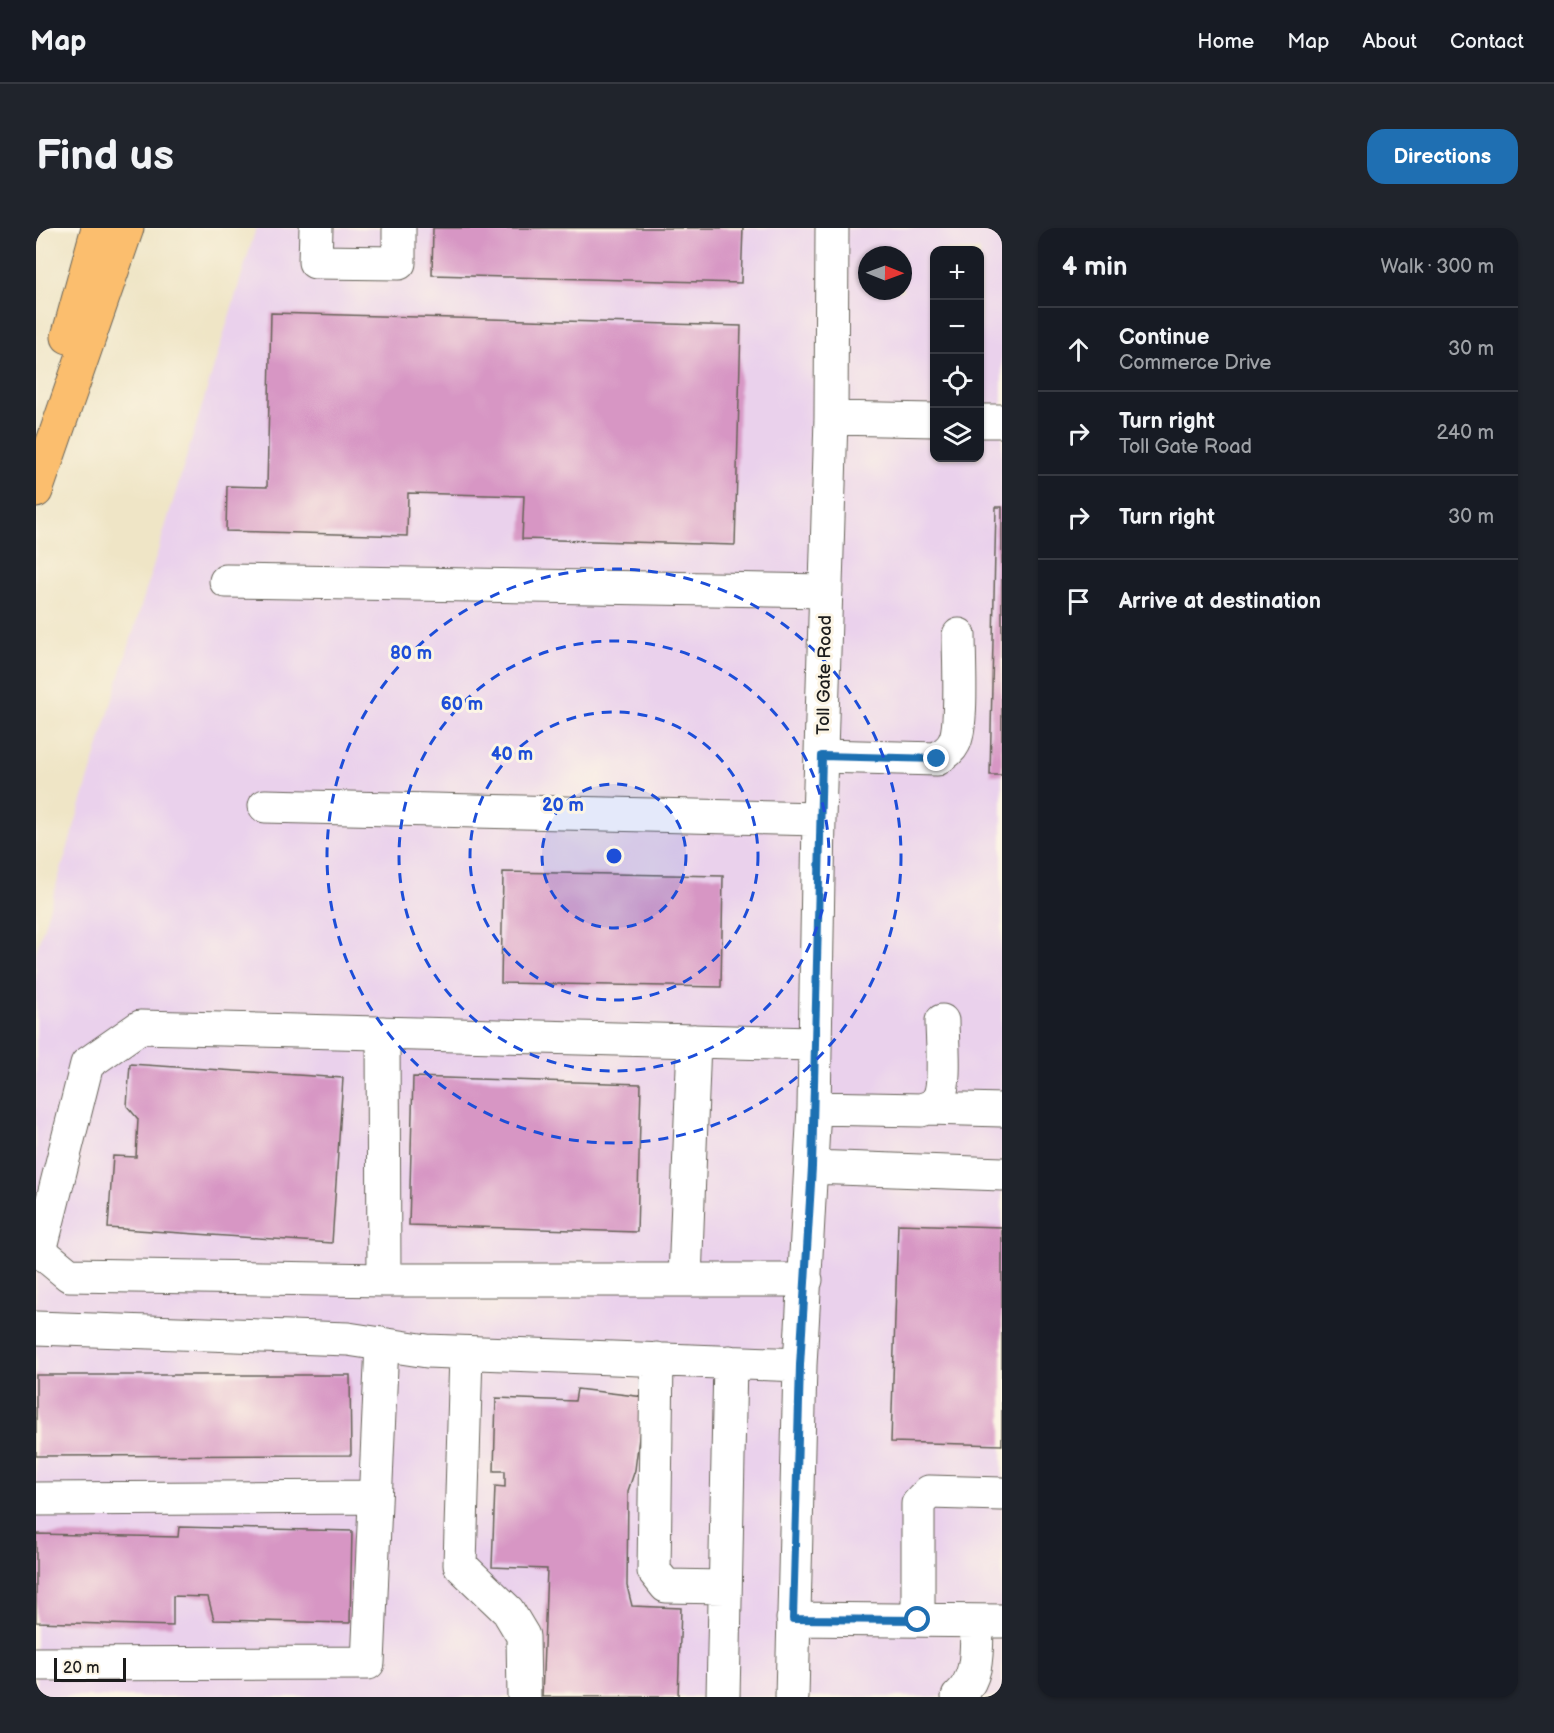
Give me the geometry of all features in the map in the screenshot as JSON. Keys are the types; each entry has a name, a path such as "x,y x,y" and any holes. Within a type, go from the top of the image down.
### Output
{"highway":[{"path":"36,458 98,228"},
{"path":"36,491 128,228"}],"street":[{"path":"316,228 315,262 399,263 399,228"},
{"name":"Toll Gate Road","path":"792,1697 800,1365 814,1108 813,1044 831,418 832,228"},
{"path":"831,418 930,420"},
{"path":"984,421 1002,421"},
{"path":"226,581 826,591"},
{"path":"822,756 937,759 948,752 956,741 958,724 959,635"},
{"path":"265,806 819,819"},
{"path":"928,1108 939,1100 941,1088 942,1021"},
{"path":"806,1280 384,1280 69,1275 40,1251 87,1064 140,1027 813,1044"},
{"path":"383,1033 384,1280"},
{"path":"685,1280 694,1041"},
{"path":"814,1108 1002,1110"},
{"path":"812,1167 1002,1174"},
{"path":"36,1328 348,1339 427,1351 465,1353 800,1365"},
{"path":"36,1664 368,1663 382,1344"},
{"path":"465,1353 460,1565 508,1611 523,1636 524,1697"},
{"path":"657,1359 654,1571 666,1586 725,1587"},
{"path":"723,1697 730,1362"},
{"path":"918,1620 918,1504 929,1492 1002,1494"},
{"path":"36,1498 375,1497"},
{"path":"793,1619 990,1621 975,1673 967,1689 958,1697"}],"shaded area":[{"path":"256,228 1002,228 1002,1697 36,1697 36,952"}],"building":[{"path":"433,228 743,228 741,283 432,275"},
{"path":"271,313 741,326 735,545 522,539 524,496 408,493 407,536 226,531 227,486 267,487"},
{"path":"996,507 1002,507 1002,775 990,775"},
{"path":"503,872 723,876 721,987 501,983"},
{"path":"130,1064 343,1078 332,1243 108,1228 113,1156 136,1157 138,1119 127,1106"},
{"path":"413,1077 641,1084 637,1232 409,1225"},
{"path":"898,1224 1002,1227 1002,1445 891,1442"},
{"path":"36,1375 350,1375 351,1455 36,1456"},
{"path":"577,1389 644,1397 635,1470 628,1491 627,1586 632,1606 681,1608 678,1697 542,1697 547,1569 492,1567 495,1486 505,1487 505,1471 494,1471 496,1398 575,1401"},
{"path":"179,1527 352,1531 350,1623 214,1620 208,1597 173,1596 173,1626 36,1622 36,1534 178,1537"}],"route":[{"path":"918,1620 793,1619 800,1365 814,1108 813,1044 822,756 937,759"}]}
